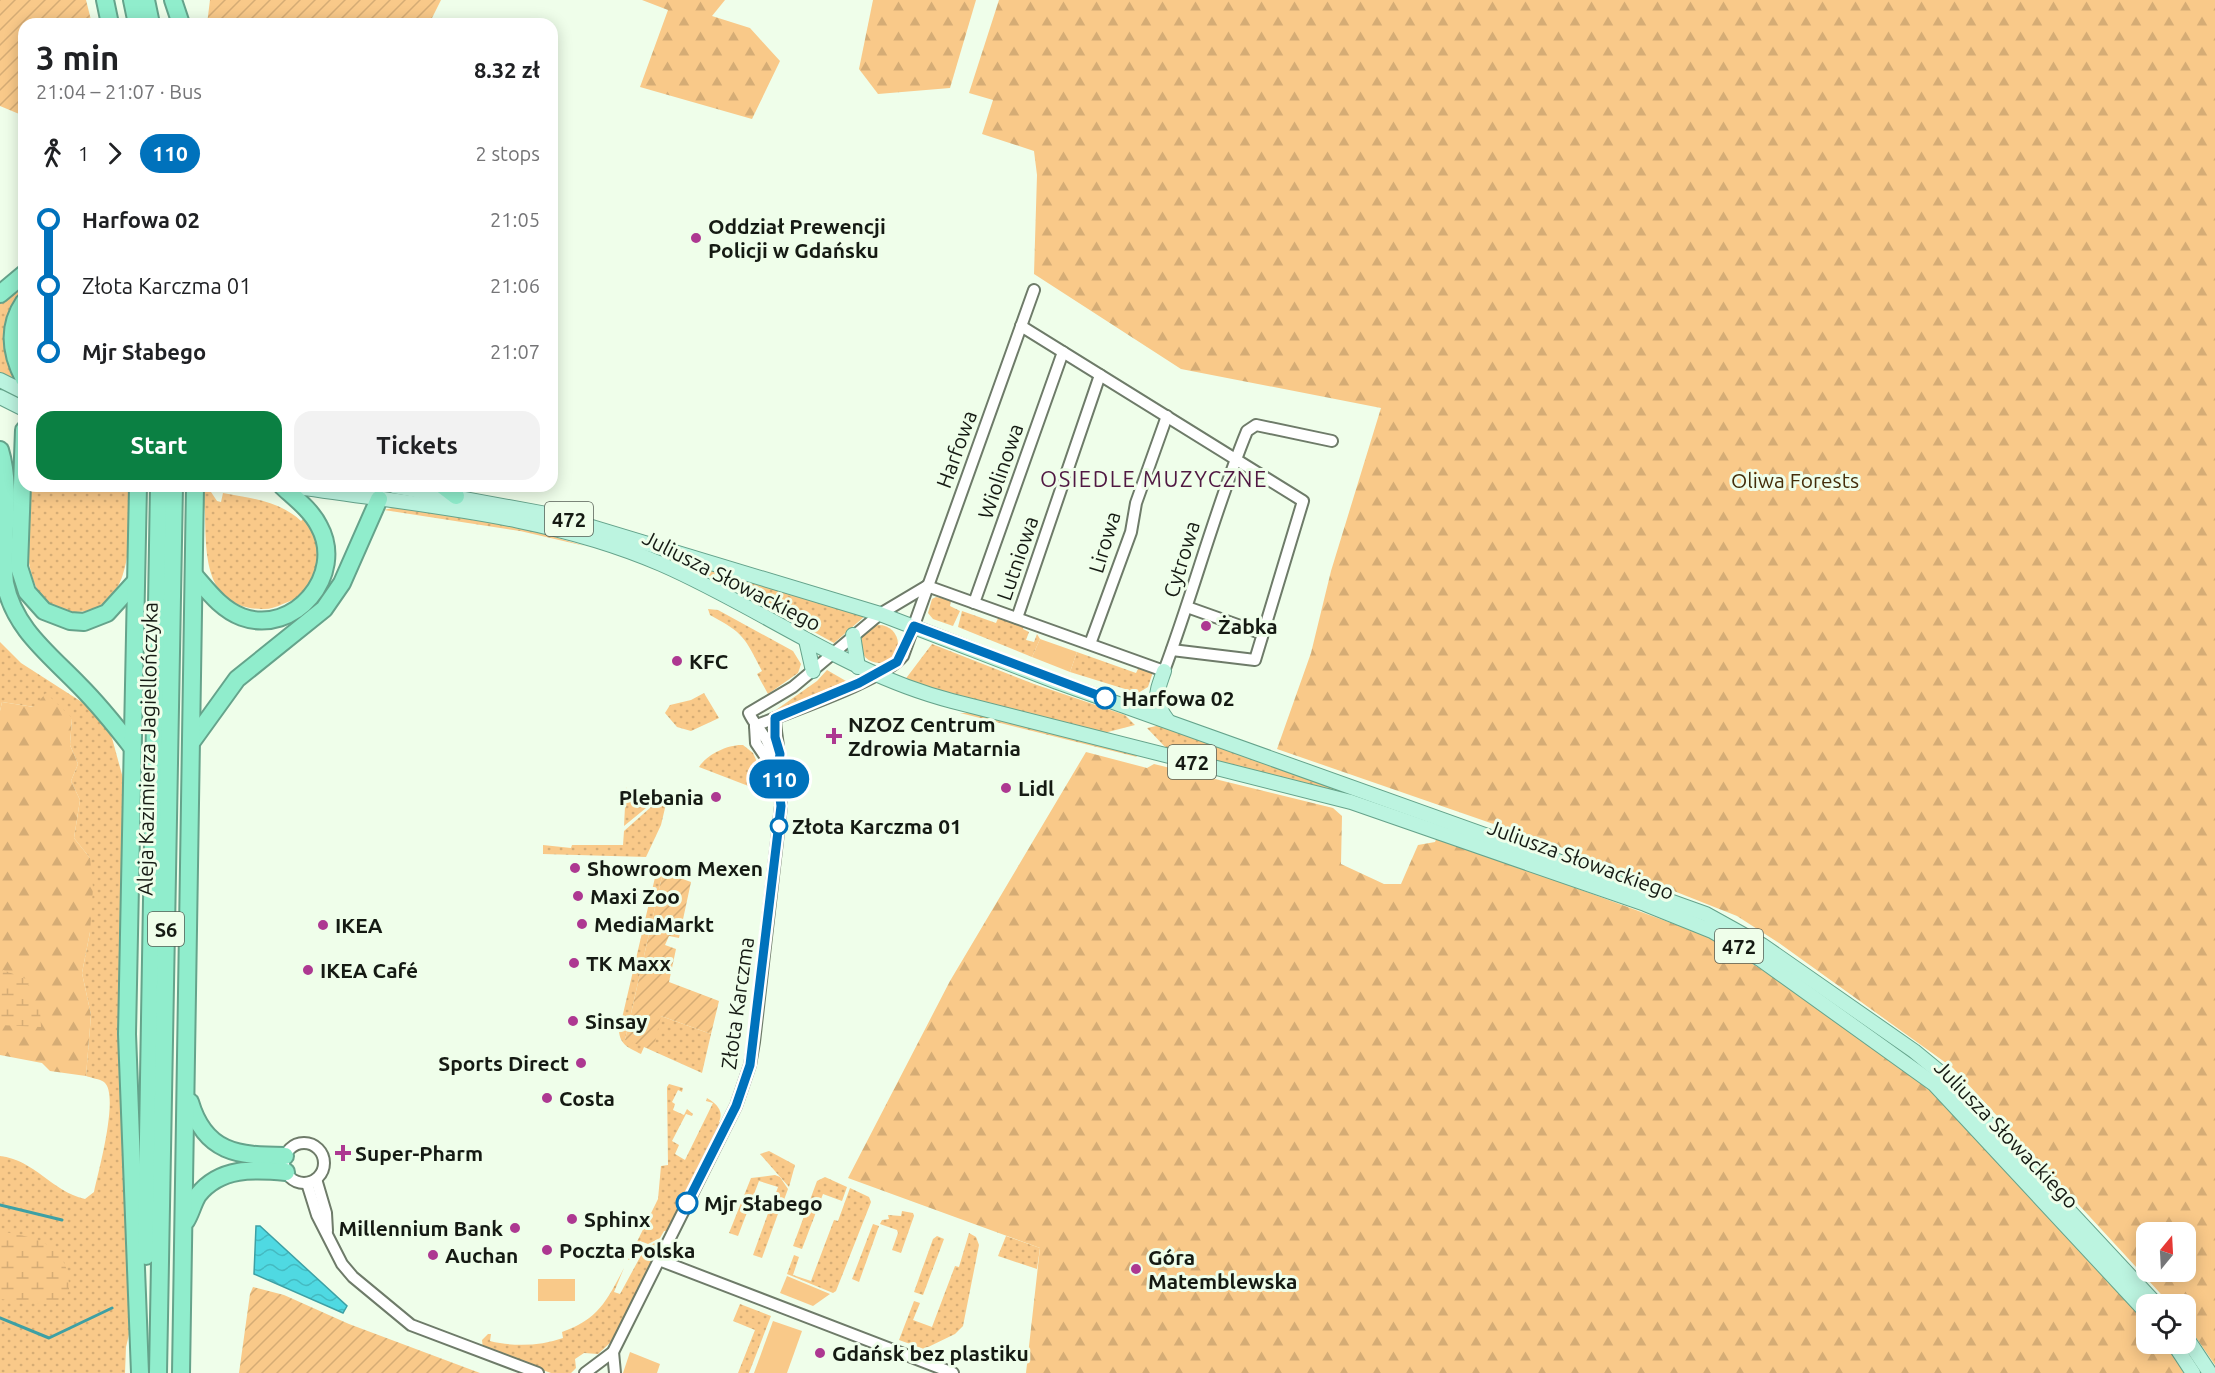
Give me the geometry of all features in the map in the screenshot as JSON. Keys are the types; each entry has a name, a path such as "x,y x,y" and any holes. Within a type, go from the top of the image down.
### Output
{"highway":[{"path":"105,0 109,18"},
{"path":"132,0 136,18"},
{"path":"146,0 150,18"},
{"path":"172,0 174,18"},
{"path":"172,0 178,18"},
{"path":"0,294 18,279"},
{"path":"18,315 12,334 13,351 18,364"},
{"path":"0,450 4,471 2,546 5,582 16,615 37,644 99,706 132,747"},
{"path":"20,492 19,567 27,592 44,611 70,621 84,622 108,613 136,581"},
{"path":"138,492 127,1034 142,1373"},
{"name":"Aleja Kazimierza Jagiellończyka","path":"142,1373 159,492"},
{"name":"Aleja Kazimierza Jagiellończyka","path":"158,1373 174,492"},
{"path":"181,1373 195,492"},
{"path":"194,575 220,604 250,619 278,618 293,612 308,601 324,574 326,552 324,538 314,517 288,492"},
{"path":"192,741 237,679 311,622 329,603 342,583 379,499"},
{"path":"185,1094 201,1129 213,1142 245,1154 285,1164"},
{"path":"183,1224 188,1219 199,1195 224,1175 285,1164"}],"main road":[{"path":"0,380 18,389"},
{"path":"0,397 18,406"},
{"name":"Juliusza Słowackiego","path":"332,492 541,525 624,549 725,595 833,654"},
{"name":"Juliusza Słowackiego","path":"454,492 594,525 880,614"},
{"name":"472","path":"880,614 914,626"},
{"name":"Juliusza Słowackiego","path":"914,626 1057,682 1662,896 1734,928 1914,1051 1942,1074 2094,1245 2145,1294"},
{"path":"853,635 858,667"},
{"path":"807,640 813,671"},
{"name":"472","path":"833,654 875,675"},
{"path":"1164,671 1156,699 1157,707 1168,720"},
{"name":"Juliusza Słowackiego","path":"875,675 952,701 1352,802 1697,925 1760,959 1934,1084 2062,1210"},
{"name":"Juliusza Słowackiego","path":"2094,1245 2136,1299"},
{"path":"2196,1353 2210,1373"},
{"path":"2181,1354 2193,1373"}],"street":[{"name":"Harfowa","path":"914,626 1034,290"},
{"path":"1020,326 1303,501 1255,660 1172,650"},
{"name":"Wiolinowa","path":"974,603 1063,352"},
{"name":"Lutniowa","path":"1017,618 1100,375"},
{"name":"Lirowa","path":"1090,644 1131,532 1136,503 1167,416"},
{"path":"1236,459 1247,431 1256,425 1332,441"},
{"name":"Cytrowa","path":"1164,671 1187,607 1215,514 1236,459"},
{"path":"853,635 880,614 927,586 1164,671"},
{"path":"1187,607 1263,634"},
{"path":"755,726 875,675 897,662 903,656 914,626"},
{"name":"Złota Karczma","path":"777,774 756,743 755,726 749,713 770,703 813,671 853,635"},
{"name":"Złota Karczma","path":"584,1372 612,1352 736,1106 750,1065 781,806 777,774 780,754 775,737 775,718"},
{"path":"298,1144 313,1145 320,1151 324,1160 321,1174 312,1181 295,1181 285,1164 298,1144"},
{"path":"312,1181 317,1215 332,1248 353,1277 417,1329 538,1373"},
{"path":"659,1260 953,1373"},
{"path":"612,1352 615,1373"}],"green space":[{"path":"0,0 86,0 90,18 18,18 18,114 0,106"},
{"path":"210,0 441,0 432,18 208,18"},
{"path":"642,0 725,0 712,16 750,28 780,61 752,119 640,87 668,10"},
{"path":"873,0 976,0 950,88 878,94 859,69"},
{"name":"Oliwa Forests","path":"999,0 2215,0 2215,1365 2196,1337 2196,1294 2161,1294 2150,1282 2196,1282 2196,1222 2136,1222 2136,1267 1953,1068 1779,943 1737,916 1583,855 1277,749 1311,653 1331,571 1381,408 1181,369 1034,274 1037,175 1034,151 982,134 993,100 969,93"},
{"path":"18,287 18,298 10,310 6,330 7,347 17,382 0,373 0,302"},
{"path":"27,492 129,492 129,542 126,564 118,587 110,598 86,611 63,611 47,602 37,588 30,569 26,525"},
{"path":"202,492 211,492 217,501 221,502 223,493 264,501 284,509 301,521 306,516 317,539 319,558 302,599 262,609 243,606 229,600 219,590 208,563"},
{"path":"396,507 514,525 585,546 520,531 384,510"},
{"path":"645,547 865,616 834,643 717,579 644,551"},
{"path":"936,597 951,600 950,606 960,611 953,626 933,619 928,613 932,599"},
{"path":"708,609 718,610 793,651 801,664 798,673 768,694 757,674 762,671 747,643 737,632 710,615"},
{"path":"962,611 996,623 999,616 1024,625 1023,629 1029,632 1026,640 1034,642 1037,634 1040,639 1032,657 958,627"},
{"path":"879,625 893,630 898,644 893,658 879,663 865,658 860,644 865,630"},
{"path":"1040,639 1077,652 1070,672 1032,657"},
{"path":"0,642 21,663 88,706 112,738 124,782 119,1031 132,1322 126,1347 125,1373 0,1373 0,1156 23,1163 62,1189 85,1199 94,1192 103,1152 110,1102 108,1089 104,1082 86,1076 91,1015 82,973 90,932 90,858 74,838 80,800 71,781 78,764 70,745 72,719 34,707 2,702 0,711"},
{"path":"932,644 1034,684 1125,715 1135,725 1104,733 904,681"},
{"path":"1077,652 1136,673 1139,667 1153,672 1148,687 1138,693 1070,672"},
{"path":"827,670 846,681 773,712 817,681"},
{"path":"46,693 72,718 70,745 78,764 71,781 80,800 74,838 90,858 93,888 90,932 82,973 91,1015 86,1076 50,1071 42,1063 0,1055 0,711 2,702 34,707"},
{"path":"704,693 719,718 691,731 677,727 665,713 670,705 691,700"},
{"path":"960,713 974,713 1135,754 1137,757"},
{"path":"1161,725 1711,922 1751,945 1923,1065 1780,967 1703,922 1377,803 1167,749 1147,728"},
{"path":"743,745 753,753 772,795 699,767 718,751 731,746"},
{"path":"1086,752 1147,768 1154,764 1333,808 1342,816 1341,864 1384,884 1401,884 1418,845 1435,842 1437,837 1704,935 1761,969 1915,1076 1946,1105 2136,1309 2136,1354 2173,1354 2185,1373 1026,1373 1040,1248 848,1178 950,981"},
{"path":"626,787 628,794 646,794 647,799 657,799 624,826"},
{"path":"669,791 661,825 646,857 543,854 543,845 571,848 572,845 623,845 624,831"},
{"path":"657,869 663,872 625,1040 661,1016 711,1034 702,1073 644,1047 641,1054 626,1045 620,1036 619,1031"},
{"path":"663,872 691,882 679,938 669,936 665,945 676,949 669,982 719,1001 711,1034 661,1016 653,1050 625,1040"},
{"path":"3,970 34,982 21,990 23,999 34,1000 40,1010 41,1027 0,1025"},
{"path":"669,1084 683,1088 682,1092 678,1090 672,1102 675,1104 673,1110 684,1115 687,1109 693,1114 692,1116 686,1114 672,1141 679,1145 675,1154 685,1160 713,1103 706,1101 707,1098 714,1103 719,1108 721,1114 719,1122 721,1123 667,1231 664,1231 660,1238 648,1244 640,1241 628,1260 658,1199 661,1166 668,1165 667,1087"},
{"path":"769,1151 795,1165 789,1187 760,1154"},
{"path":"775,1175 780,1177 788,1189 781,1208 772,1204 778,1187 759,1181 738,1236 729,1233 751,1178"},
{"path":"825,1177 847,1187 842,1201 823,1194 802,1249 793,1246 817,1181"},
{"path":"850,1188 869,1197 871,1202 836,1291 833,1293 787,1274 794,1255 799,1257 793,1275 811,1281 834,1220 838,1221"},
{"path":"770,1208 779,1211 762,1258 753,1255"},
{"path":"902,1211 913,1213 914,1216 901,1253 892,1250 897,1230 880,1224 882,1220 889,1219 888,1215 901,1216"},
{"path":"873,1224 879,1226 859,1282 852,1279"},
{"path":"4,1232 42,1242 59,1255 65,1264 69,1291 55,1305 0,1299 0,1235"},
{"path":"969,1233 976,1237 979,1245 963,1326 955,1334 924,1349 899,1340 914,1301 920,1303 913,1320 932,1327 955,1266 959,1267"},
{"path":"937,1236 944,1239 923,1295 914,1292 933,1239"},
{"path":"1006,1236 1040,1248 1037,1269 998,1256"},
{"path":"664,1238 612,1341 598,1354 584,1353 575,1359 576,1368 571,1373 551,1373 483,1349 482,1340 488,1334 491,1334 490,1341 518,1345 545,1343 563,1338 562,1332 585,1321 607,1299 624,1268 614,1292 620,1294 645,1248"},
{"path":"787,1276 830,1294 813,1306 780,1293"},
{"path":"538,1279 575,1279 575,1301 538,1301"},
{"path":"253,1287 284,1295 349,1324 480,1373 239,1373 250,1294"},
{"path":"740,1304 771,1316 749,1373 738,1373 755,1330 733,1321"},
{"path":"773,1321 802,1331 787,1373 754,1373"},
{"path":"630,1352 660,1364 657,1373 623,1373"}],"water":[{"path":"256,1226 260,1226 347,1306 343,1313 254,1274"}],"waterway":[{"path":"0,1205 62,1220"},
{"path":"0,1318 49,1338 112,1308"}],"bus line":[{"name":"110","path":"687,1203 736,1106 750,1065 781,806 781,789 777,774 780,754 775,737 775,718 859,683 897,662 903,656 914,626 1057,682 1105,698"}],"place":[{"name":"Oddział Prewencji Policji w Gdańsku","path":"696,238"},
{"name":"Żabka","path":"1206,626"},
{"name":"KFC","path":"677,661"},
{"name":"Harfowa 02","path":"1105,698"},
{"name":"NZOZ Centrum Zdrowia Matarnia","path":"834,736"},
{"name":"Lidl","path":"1006,788"},
{"name":"Plebania","path":"716,797"},
{"name":"Złota Karczma 01","path":"779,826"},
{"name":"Showroom Mexen","path":"575,868"},
{"name":"Maxi Zoo","path":"578,896"},
{"name":"MediaMarkt","path":"582,924"},
{"name":"IKEA","path":"323,925"},
{"name":"TK Maxx","path":"574,963"},
{"name":"IKEA Café","path":"308,970"},
{"name":"Sinsay","path":"573,1021"},
{"name":"Sports Direct","path":"581,1063"},
{"name":"Costa","path":"547,1098"},
{"name":"Super-Pharm","path":"343,1153"},
{"name":"Mjr Słabego","path":"687,1203"},
{"name":"Sphinx","path":"572,1219"},
{"name":"Millennium Bank","path":"515,1228"},
{"name":"Poczta Polska","path":"547,1250"},
{"name":"Auchan","path":"433,1255"},
{"name":"Góra Matemblewska","path":"1136,1269"},
{"name":"Gdańsk bez plastiku","path":"820,1353"}],"district":[{"name":"OSIEDLE MUZYCZNE","path":"1154,478"}]}
